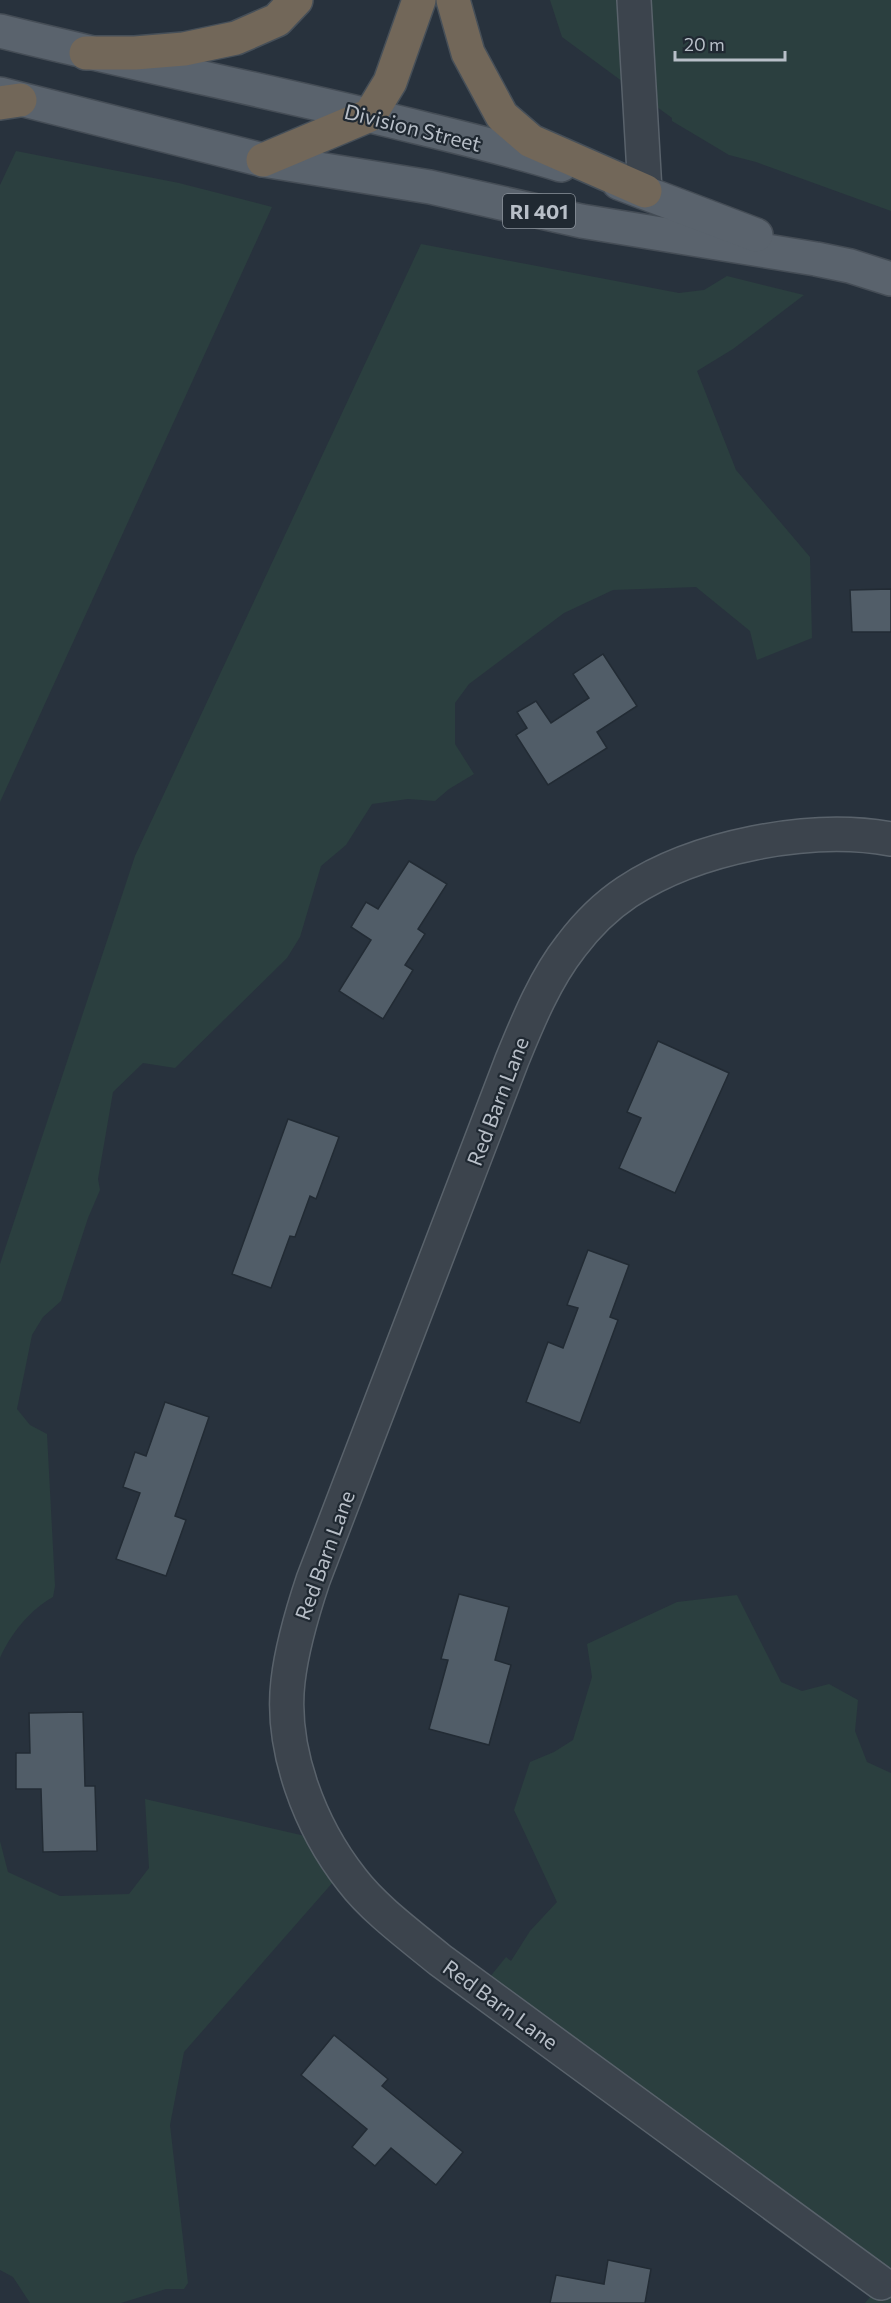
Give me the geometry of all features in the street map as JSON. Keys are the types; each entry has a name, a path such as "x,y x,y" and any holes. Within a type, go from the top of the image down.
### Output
{"highway":[{"path":"86,53 135,53 184,49 236,38 277,20 296,0"},
{"path":"262,160 370,115 390,82 419,0"},
{"path":"453,0 468,53 502,116 531,141 645,191"}],"main road":[{"name":"Division Street","path":"0,31 86,53 370,115 530,155 645,191 816,259"},
{"name":"Division Street","path":"7,99 262,160 430,187 581,221 816,259 850,266 891,279"}],"street":[{"path":"634,0 645,191"},
{"name":"Red Barn Lane","path":"878,2286 440,1960 394,1922 352,1881 324,1836 301,1791 288,1735 287,1683 297,1629 314,1580 504,1082 528,1020 570,947 596,918 626,893 659,874 699,859 764,841 795,837 854,834 891,839"}],"green space":[{"path":"550,0 891,0 891,211 756,162 729,155 672,121 672,118 562,37"},
{"path":"16,151 179,183 272,207 0,802 0,185"},
{"path":"421,244 679,293 704,290 727,276 804,295 733,349 697,371 736,470 810,557 812,638 757,660 750,631 696,587 613,590 564,613 469,684 455,703 455,744 474,774 449,789 435,801 408,799 372,804 346,845 321,866 300,937 287,958 175,1068 143,1063 113,1092 98,1179 100,1190 88,1218 61,1301 43,1317 32,1335 17,1409 30,1425 47,1434 55,1586 53,1597 37,1608 22,1623 0,1658 0,1264 135,856"},
{"path":"737,1595 781,1682 802,1691 829,1684 858,1700 855,1731 867,1762 891,1773 891,2303 865,2303 871,2296 860,2285 473,1998 506,1957 511,1961 530,1931 557,1902 514,1810 530,1762 554,1752 573,1740 592,1677 587,1644 677,1602"},
{"path":"145,1799 327,1841 341,1873 184,2052 170,2125 188,2283 184,2289 166,2289 121,2303 30,2303 13,2277 0,2270 0,1841 8,1872 60,1896 129,1894 149,1868"}],"building":[{"path":"891,589 891,632 852,632 850,590"},
{"path":"603,654 637,706 597,732 607,748 548,785 516,735 527,728 517,712 536,701 551,723 589,698 573,674"},
{"path":"409,861 447,884 418,929 425,934 405,965 413,970 383,1019 339,991 371,940 351,927 366,902 378,909"},
{"path":"658,1041 729,1073 675,1193 619,1168 641,1118 627,1112"},
{"path":"288,1119 339,1137 316,1199 310,1196 295,1237 290,1236 271,1288 232,1274"},
{"path":"588,1250 629,1265 610,1317 618,1320 580,1423 526,1402 548,1342 563,1348 578,1308 567,1305"},
{"path":"165,1402 209,1417 175,1516 186,1520 166,1576 116,1559 140,1493 123,1487 135,1452 146,1456"},
{"path":"459,1594 509,1607 495,1660 511,1665 489,1745 429,1729 448,1660 441,1659"},
{"path":"83,1712 85,1786 95,1786 97,1851 43,1852 41,1789 16,1789 16,1753 30,1753 29,1713"},
{"path":"334,2035 388,2079 382,2086 463,2152 436,2185 391,2148 375,2166 352,2147 367,2129 301,2075"},
{"path":"608,2260 651,2269 645,2303 550,2303 556,2275 604,2284"}]}
